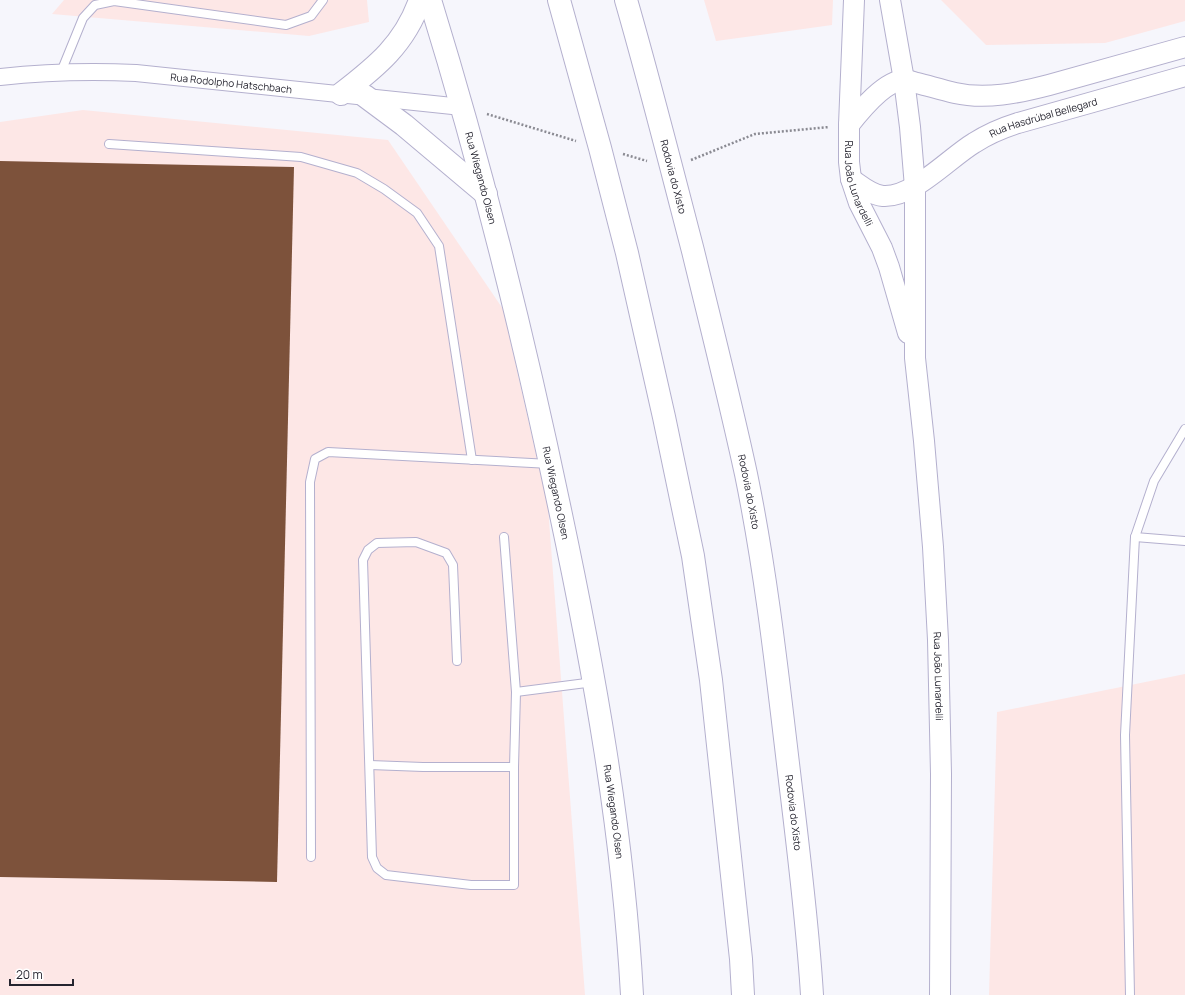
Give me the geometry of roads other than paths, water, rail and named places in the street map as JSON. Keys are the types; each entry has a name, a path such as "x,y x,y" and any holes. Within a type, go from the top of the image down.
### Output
{"main road":[{"path":"341,94 372,71 393,49 407,28 420,0"},
{"name":"Rua Wiegando Olsen","path":"430,0 486,194 551,464 595,682 608,763 621,859 630,949 632,995"},
{"path":"559,0 627,253 664,417 693,556 711,680 741,959 743,995"},
{"name":"Rodovia do Xisto","path":"626,0 651,86 672,169 720,361 746,476 760,558 783,717 801,871 812,995"},
{"path":"365,96 404,126 486,194"}],"street":[{"name":"Rua João Lunardelli","path":"854,0 849,125 849,162 851,179 859,203 882,248 889,267 915,358"},
{"name":"Rua João Lunardelli","path":"890,0 904,80 915,186 915,358 930,509 938,640 941,774 940,995"},
{"path":"849,125 874,96 890,85 904,80 956,94 998,96 1027,91 1185,47"},
{"name":"Rua Rodolpho Hatschbach","path":"0,77 61,72 97,71 136,73 462,107"},
{"name":"Rua Hasdrúbal Bellegard","path":"851,179 869,191 883,196 900,193 915,186 973,143 996,130 1185,76"}],"lane":[{"path":"61,72 83,18 95,4 114,1 286,25 311,16 323,0"},
{"path":"109,144 301,157 357,173 384,189 417,213 439,246 472,460"},
{"path":"1130,995 1125,735 1135,537 1154,480 1185,430"},
{"path":"311,857 310,482 315,459 328,452 551,464"},
{"path":"458,661 453,565 446,553 416,542 377,543 368,550 363,560 372,857 377,868 386,875 471,885 514,885 514,767 516,692 504,537"},
{"path":"1135,537 1185,541"},
{"path":"516,692 595,682"},
{"path":"370,765 422,767 514,767"}]}
